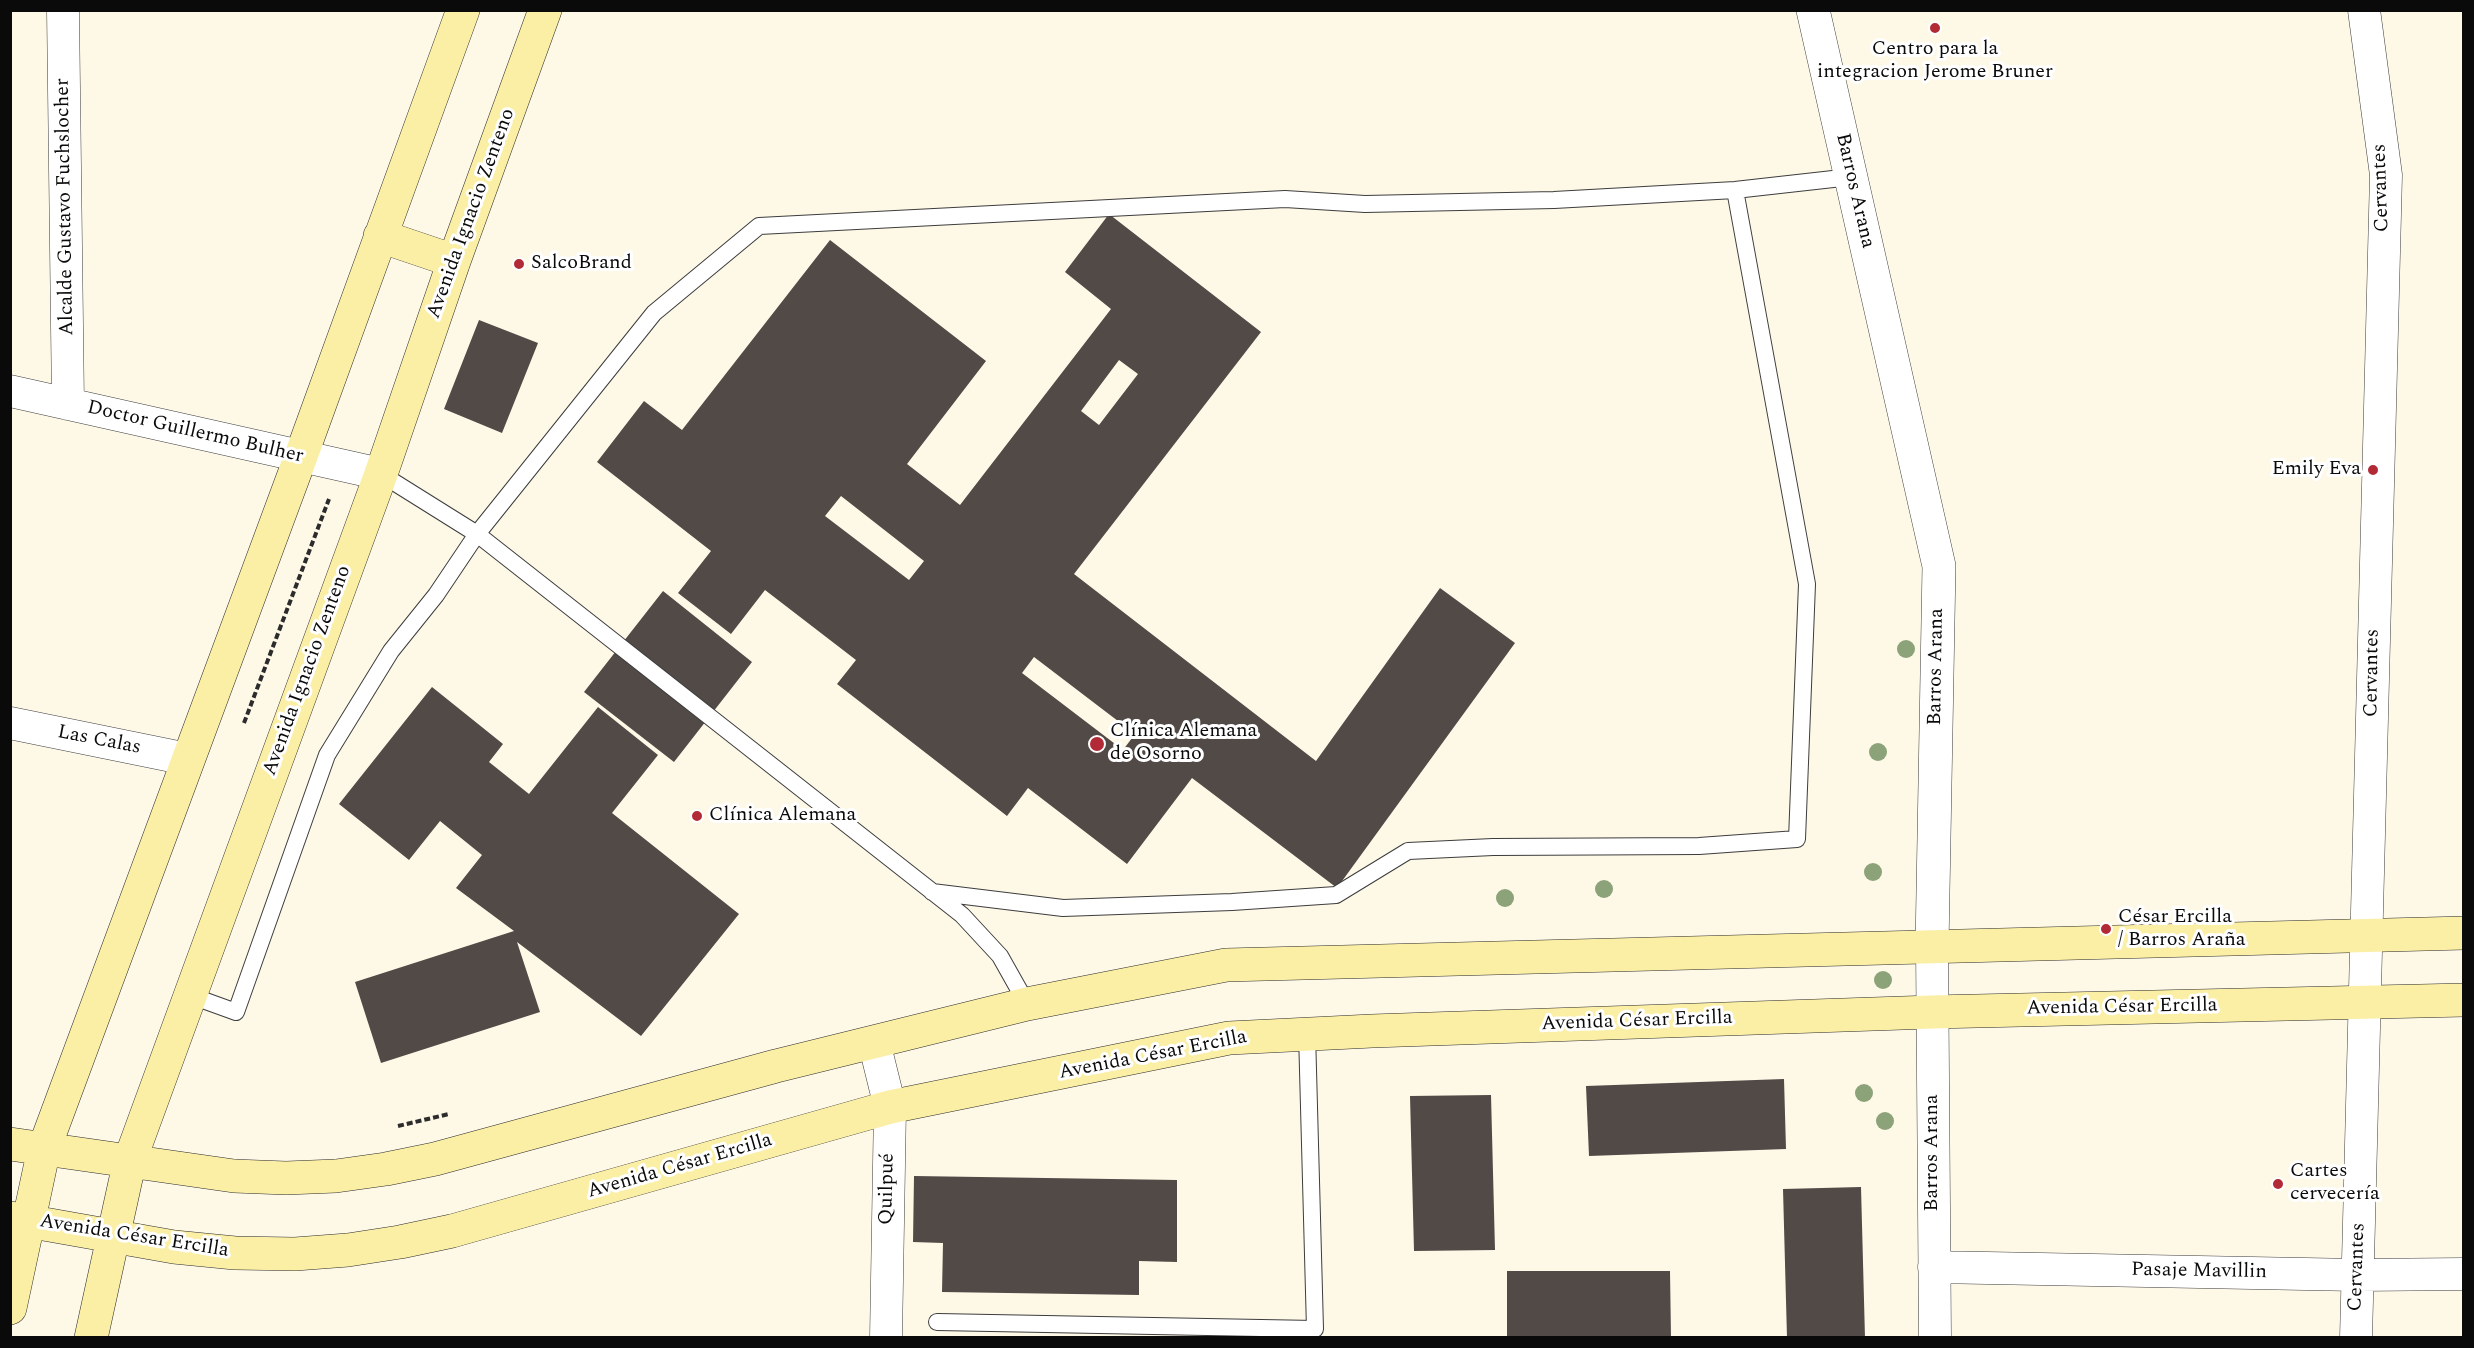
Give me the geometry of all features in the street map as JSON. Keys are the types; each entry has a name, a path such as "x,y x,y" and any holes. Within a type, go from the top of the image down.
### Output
{"main road":[{"path":"10,1308 20,1219 44,1149 301,456 463,10"},
{"name":"Avenida Ignacio Zenteno","path":"91,1338 130,1160 381,474 454,261 545,10"},
{"path":"380,236 454,261"},
{"path":"10,1144 234,1176 286,1178 336,1176 386,1169 435,1159 776,1066 1027,1004 1226,965 2463,933"},
{"name":"Avenida César Ercilla","path":"20,1219 174,1246 235,1253 295,1254 348,1250 452,1231 890,1107 1229,1038 1307,1033 1932,1012 2463,1000"}],"street":[{"name":"Alcalde Gustavo Fuchslocher","path":"63,10 68,404"},
{"name":"Barros Arana","path":"1814,10 1939,566 1932,946 1935,1338"},
{"name":"Cervantes","path":"2356,1338 2386,175 2364,10"},
{"name":"Doctor Guillermo Bulher","path":"10,391 381,474"},
{"name":"Las Calas","path":"10,723 187,759"},
{"name":"Quilpué","path":"874,1042 890,1107 886,1338"},
{"name":"Pasaje Mavillin","path":"1934,1267 2358,1275 2463,1274"}],"lane":[{"path":"189,995 236,1012 327,755 391,651 436,595 477,534 654,313 759,226 1285,199 1365,204 1554,200 1735,189 1851,177"},
{"path":"932,892 1063,908 1232,902 1336,895 1408,851 1492,847 1699,846 1797,839 1807,584 1735,189"},
{"path":"381,474 477,534 962,915 1000,956 1027,1004"},
{"path":"937,1322 1315,1329 1307,1033"}],"path":[{"path":"241,732 341,465"},
{"path":"387,1129 455,1113"}],"building":[{"path":"1109,214 1261,332 1074,574 1316,761 1440,588 1515,643 1337,888 1192,778 1127,864 1028,788 1007,816 837,684 856,660 765,590 731,634 678,593 711,551 597,462 644,401 682,430 830,240 986,361 907,464 960,505 1111,309 1065,272","holes":["1119,360 1138,374 1099,425 1081,411","841,496 924,561 909,580 825,516","1034,657 1135,734 1123,750 1022,673"]},
{"path":"479,320 538,343 502,433 444,409"},
{"path":"663,591 752,662 674,762 584,692"},
{"path":"432,687 503,744 489,762 529,794 598,707 658,755 612,813 739,914 641,1036 517,942 540,1012 381,1063 355,982 514,931 456,888 482,855 440,821 409,860 339,804"},
{"path":"1784,1079 1786,1149 1589,1156 1586,1086"},
{"path":"1491,1095 1495,1250 1414,1251 1410,1096"},
{"path":"914,1176 1177,1180 1177,1262 1139,1261 1139,1295 942,1292 943,1243 913,1242"},
{"path":"1861,1187 1865,1338 1787,1338 1783,1189"},
{"path":"1507,1271 1670,1271 1671,1338 1507,1338"}],"place":[{"name":"Centro para la integracion Jerome Bruner","path":"1935,28"},
{"name":"SalcoBrand","path":"519,264"},
{"name":"Emily Eva","path":"2373,470"},
{"name":"Clínica Alemana de Osorno","path":"1097,744"},
{"name":"Clínica Alemana","path":"697,816"},
{"name":"César Ercilla / Barros Araña","path":"2106,929"},
{"name":"Cartes cervecería","path":"2278,1184"}]}
